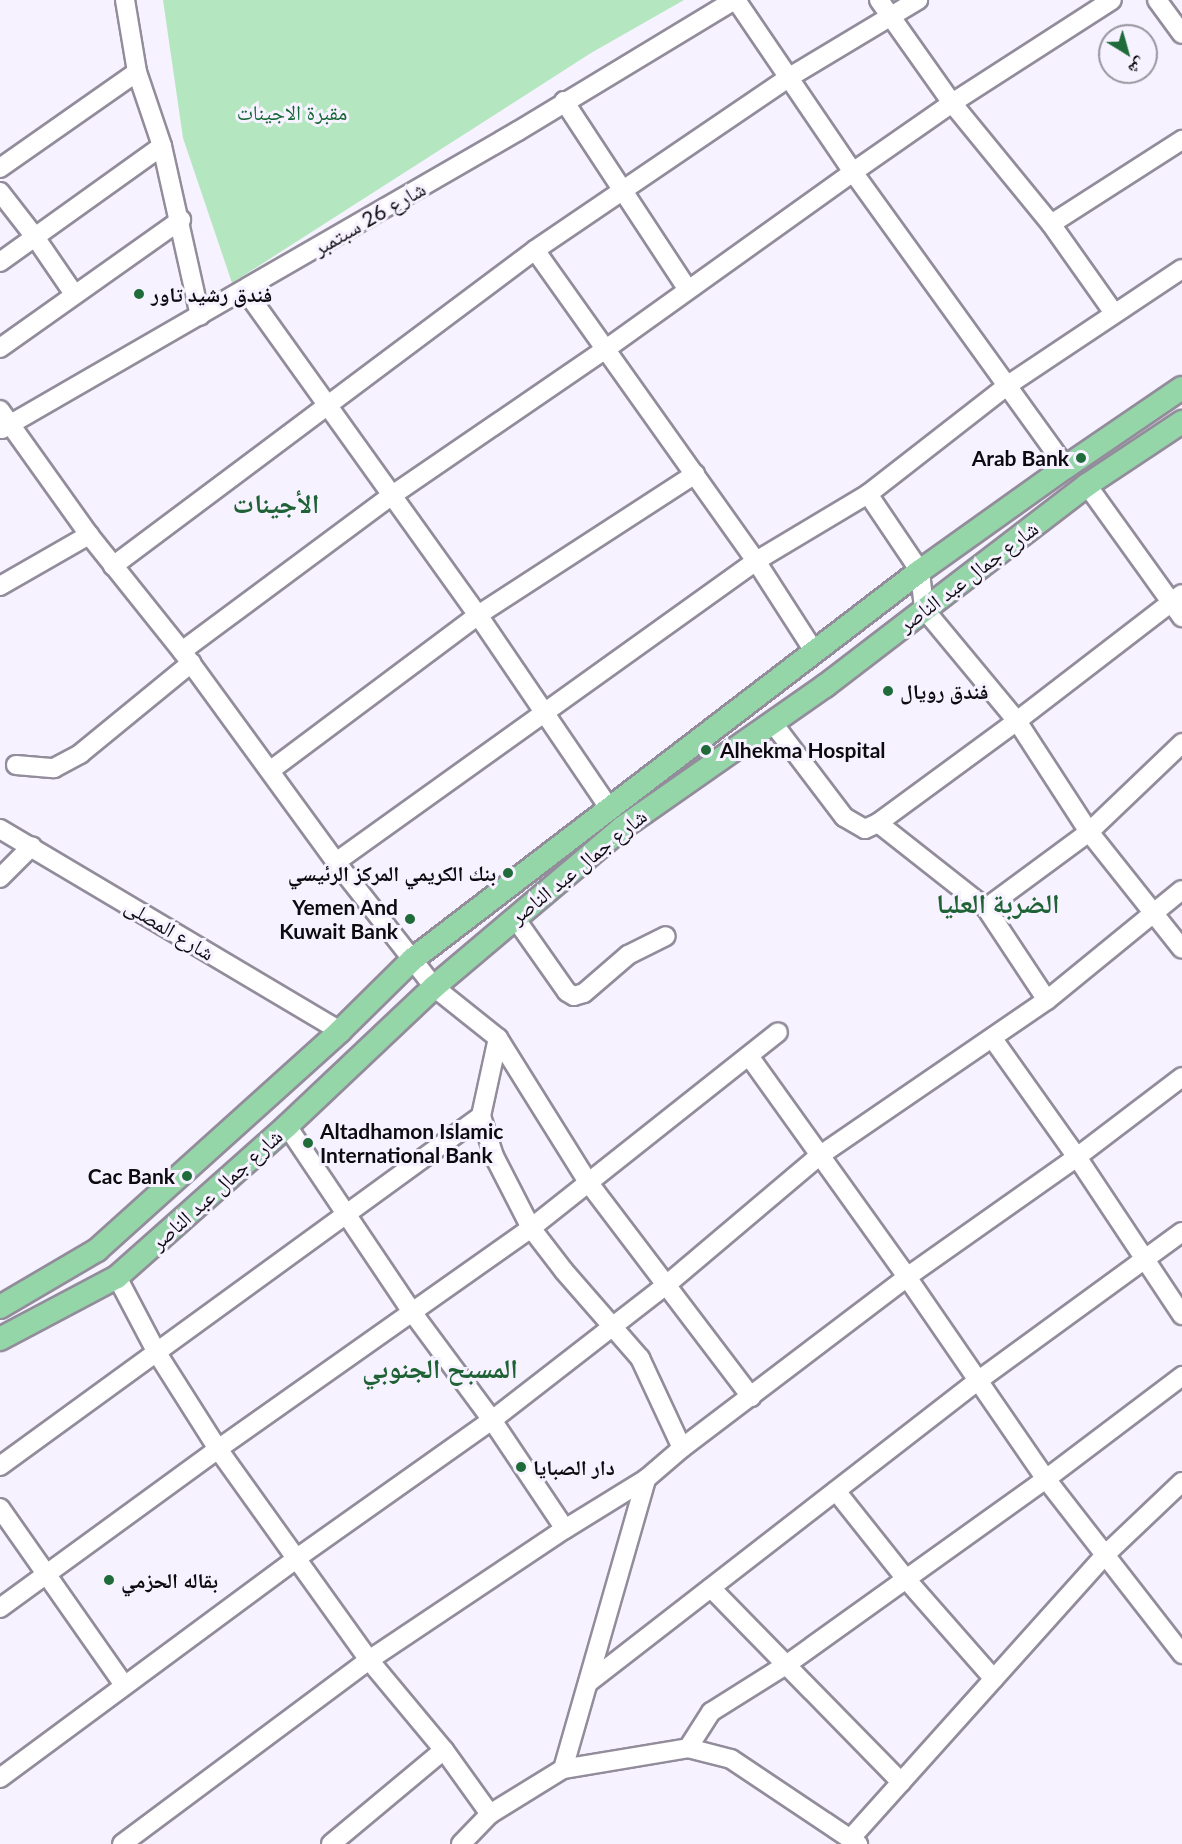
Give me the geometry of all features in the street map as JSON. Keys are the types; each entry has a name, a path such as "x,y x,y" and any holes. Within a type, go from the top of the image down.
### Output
{"main road":[{"name":"شارع جمال عبد الناصر","path":"0,1307 97,1250 340,1031 413,959 920,571 1182,388"},
{"name":"شارع جمال عبد الناصر","path":"0,1339 117,1277 287,1126 434,987 622,828 825,686 1086,486 1182,422"}],"street":[{"path":"125,0 137,72 162,146 181,220 200,316"},
{"path":"735,0 853,172 1066,467"},
{"name":"شارع 26 سبتمبر","path":"6,427 518,131 735,0"},
{"path":"879,0 952,103 1051,224 1114,314"},
{"path":"113,566 535,250 788,78 918,0"},
{"path":"16,765 54,768 80,754 186,657 391,496 606,349 687,288 952,103 1112,0"},
{"path":"1157,0 1182,34"},
{"path":"0,168 137,72"},
{"path":"564,102 687,288"},
{"path":"1051,224 1182,140"},
{"path":"0,262 162,146"},
{"path":"0,192 35,237 74,294"},
{"path":"0,348 181,220"},
{"path":"535,250 756,561 814,651"},
{"path":"336,862 545,715 756,561 868,494 1008,385 1182,269"},
{"path":"244,290 478,615 609,808"},
{"path":"0,410 6,427 89,536 186,657 271,770 336,862 434,987 498,1038 588,1182 751,1397"},
{"path":"271,770 478,615 695,474"},
{"path":"1086,486 1176,598 1182,617"},
{"path":"868,494 920,571 924,609 1017,721 1089,832 1182,949"},
{"path":"0,586 89,536"},
{"path":"772,722 844,817 865,829 878,823 1017,721 1176,598"},
{"path":"986,908 1089,832 1182,743"},
{"path":"878,823 986,908 1047,1000"},
{"name":"شارع المصلى","path":"0,829 340,1031"},
{"path":"0,878 32,846"},
{"path":"0,1778 297,1558 492,1420 665,1286 819,1156 1047,1000 1182,890"},
{"path":"514,918 567,992 574,996 584,993 628,955 666,936"},
{"path":"0,1608 218,1449 531,1228 778,1032"},
{"path":"498,1038 481,1116 494,1156 531,1228 564,1271 615,1326 640,1358 682,1448"},
{"path":"993,1039 1077,1156 1182,1315"},
{"path":"749,1056 907,1277 1046,1479 1182,1654"},
{"path":"122,1844 369,1660 565,1529 646,1479 682,1448 907,1277 1077,1156 1182,1077"},
{"path":"0,1466 481,1116"},
{"path":"287,1126 412,1312 492,1420 565,1529"},
{"path":"588,1683 979,1380 1182,1232"},
{"path":"117,1277 157,1353 218,1449 369,1660 444,1750 490,1814"},
{"path":"688,1748 711,1712 786,1665 1046,1479 1182,1376"},
{"path":"563,1770 646,1479"},
{"path":"461,1844 490,1814 563,1770 688,1748 731,1759 854,1841 901,1782 1105,1555 1182,1482"},
{"path":"836,1491 906,1579 994,1679"},
{"path":"0,1508 124,1685"},
{"path":"711,1588 901,1782"},
{"path":"331,1844 444,1750"}],"green space":[{"name":"مقبرة الاجينات","path":"163,0 684,0 591,53 232,283 183,138"}],"place":[{"name":"فندق رشيد تاور","path":"139,294"},
{"name":"Arab Bank","path":"1081,458"},
{"name":"فندق رويال","path":"888,691"},
{"name":"Alhekma Hospital","path":"706,750"},
{"name":"بنك الكريمي المركز الرئيسي","path":"508,873"},
{"name":"Yemen And Kuwait Bank","path":"410,919"},
{"name":"Altadhamon Islamic International Bank","path":"308,1143"},
{"name":"Cac Bank","path":"187,1176"},
{"name":"دار الصبايا","path":"521,1467"},
{"name":"بقاله الحزمي","path":"109,1580"}],"district":[{"name":"الأجينات","path":"276,503"},
{"name":"الضربة العليا","path":"998,903"},
{"name":"المسبح الجنوبي","path":"440,1368"}]}
